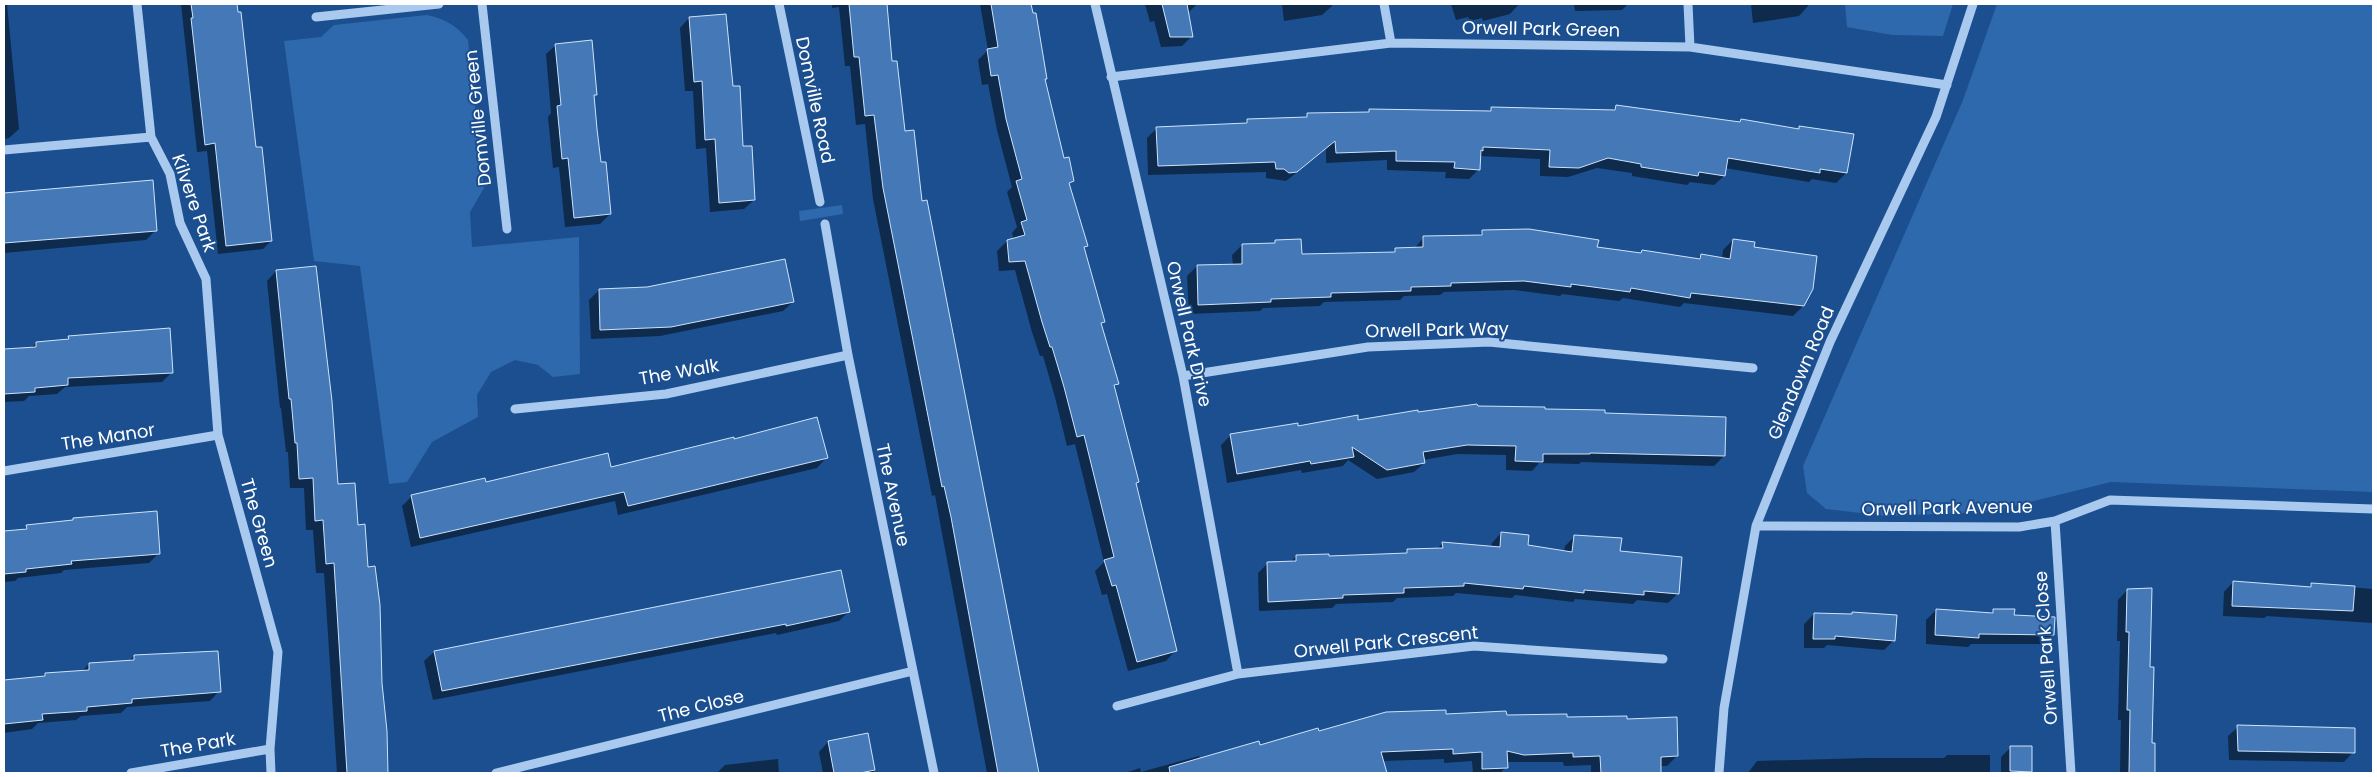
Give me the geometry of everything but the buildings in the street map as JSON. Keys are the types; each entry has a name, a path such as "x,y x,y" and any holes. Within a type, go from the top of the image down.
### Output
{"street":[{"name":"Kilvere Park","path":"138,4 151,137 170,174 180,223 206,279"},
{"path":"316,17 439,4"},
{"name":"Domville Green","path":"482,4 507,229"},
{"name":"Domville Road","path":"779,4 820,202"},
{"name":"Orwell Park Drive","path":"1095,4 1183,376 1238,674"},
{"path":"1384,4 1391,43"},
{"path":"1688,4 1690,47"},
{"name":"Glendown Road","path":"1719,773 1724,708 1756,526 1830,342 1936,117 1973,4"},
{"name":"Orwell Park Green","path":"1111,77 1391,43 1690,47 1947,85"},
{"path":"4,150 151,137"},
{"name":"The Avenue","path":"825,224 848,355 934,773"},
{"name":"The Green","path":"206,279 218,436 278,652 270,749 271,773"},
{"name":"Orwell Park Way","path":"1183,376 1368,347 1489,342 1753,368"},
{"name":"The Walk","path":"514,409 666,394 848,355"},
{"name":"The Manor","path":"4,471 218,436"},
{"name":"Orwell Park Avenue","path":"1756,526 2019,527 2055,521 2110,500 2373,509"},
{"name":"Orwell Park Close","path":"2055,521 2070,773"},
{"name":"Orwell Park Crescent","path":"1117,706 1238,674 1474,646 1663,659"},
{"name":"The Close","path":"496,773 913,671"},
{"name":"The Park","path":"131,773 270,749"}],"shaded area":[{"path":"1845,4 1953,4 1943,36 1892,35 1847,27"},
{"path":"1997,4 2373,4 2373,492 2111,482 1990,512 1886,516 1826,509 1807,493 1803,466 1963,100"},
{"path":"427,15 450,23 468,40 484,188 470,212 472,247 579,237 580,374 553,377 538,365 515,360 491,372 477,395 478,417 432,442 407,482 389,484 360,266 314,261 284,41 321,37 334,25"},
{"path":"842,205 843,214 800,221 799,211"}]}
